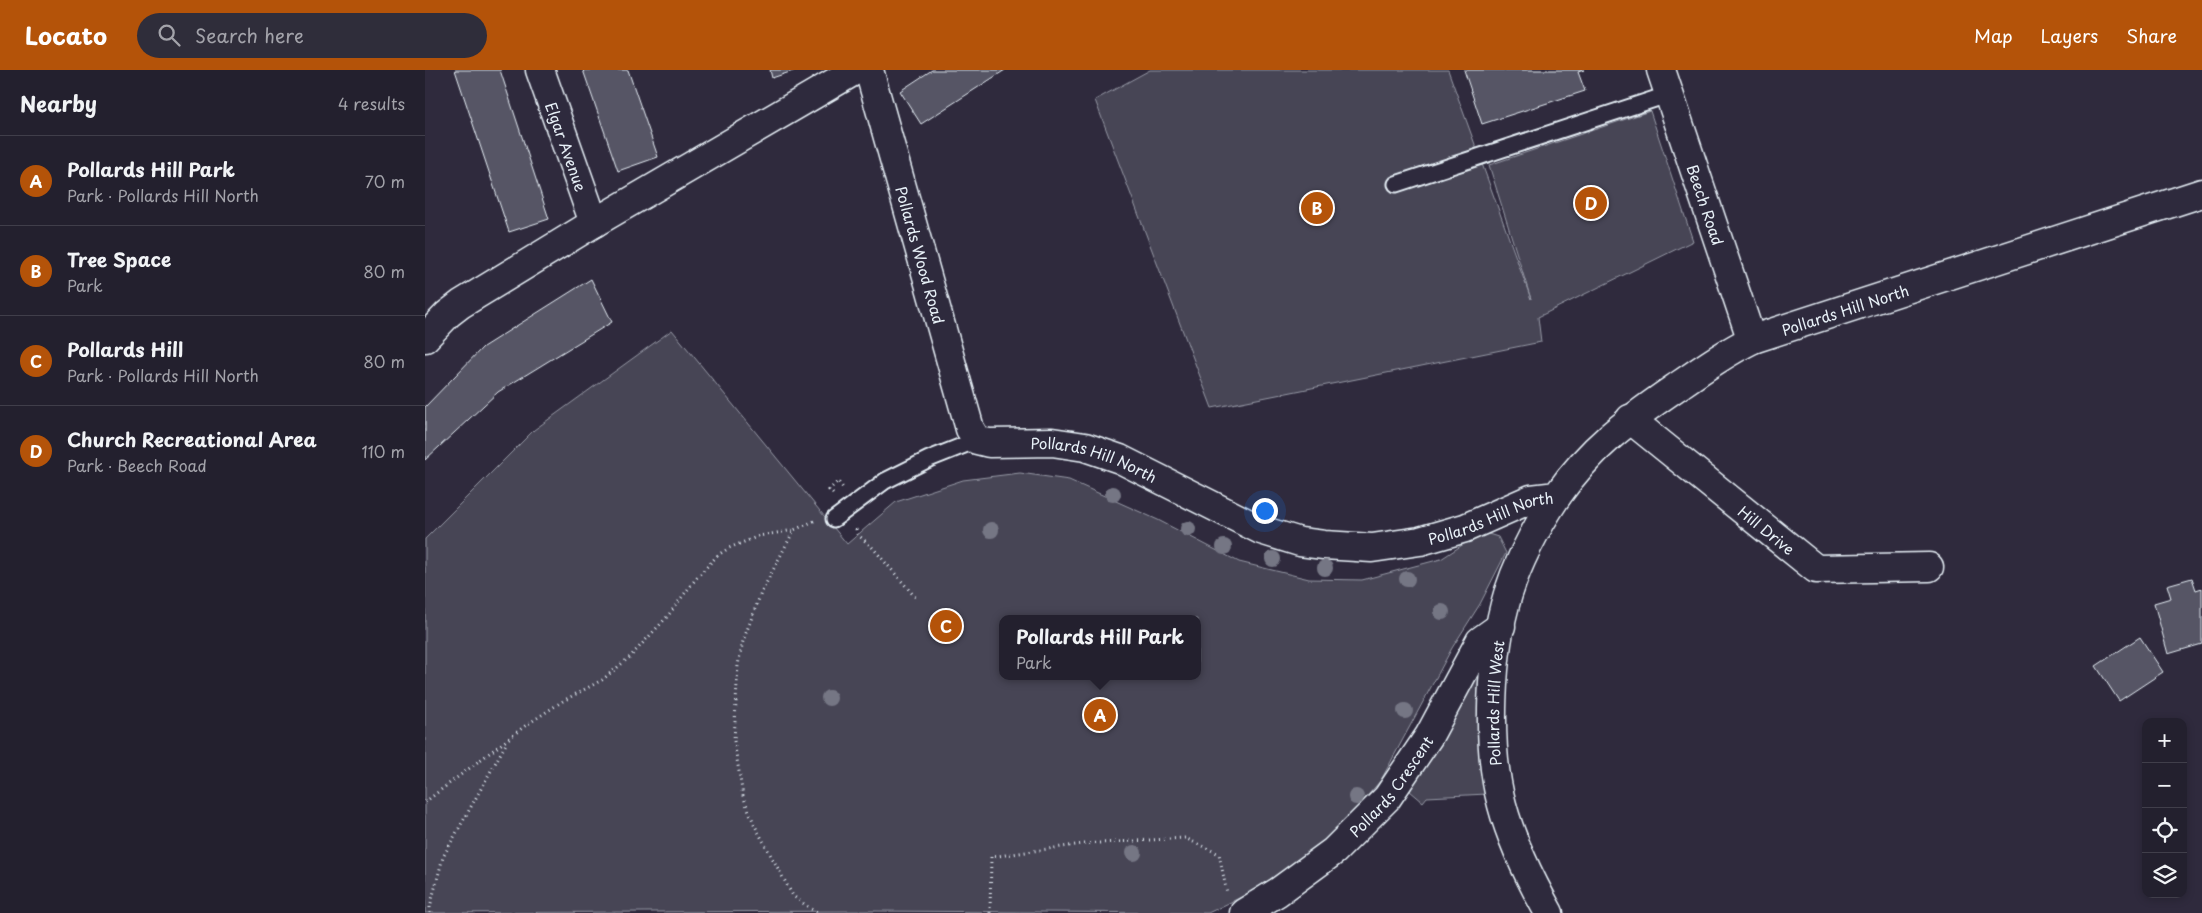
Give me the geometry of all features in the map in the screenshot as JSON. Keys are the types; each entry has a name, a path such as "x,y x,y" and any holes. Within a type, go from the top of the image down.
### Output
{"street":[{"name":"Elgar Avenue","path":"541,70 594,223"},
{"path":"425,338 448,314 461,304 594,223 856,70"},
{"name":"Pollards Wood Road","path":"869,70 970,429 977,440"},
{"name":"Beech Road","path":"1665,82 1753,339"},
{"name":"Pollards Hill North","path":"977,440 989,443 1052,442 1085,447 1134,466 1248,524 1300,542 1372,548 1420,541 1465,528 1531,499 1557,496 1586,457 1631,419 1727,352 1753,339 2202,193"},
{"name":"Hill Drive","path":"1631,419 1816,569 1929,567"},
{"name":"Pollards Hill West","path":"1549,913 1514,842 1502,804 1497,784 1493,692 1501,626 1508,595 1531,540 1557,496"},
{"name":"Pollards Crescent","path":"1236,904 1278,892 1334,851 1381,804 1401,780 1424,744 1480,641 1501,626"}],"lane":[{"path":"1396,184 1665,82"},
{"name":"Pollards Hill North","path":"827,518 853,504 885,481 908,469 977,440"}],"path":[{"path":"837,499 829,490 838,481 853,504 857,534 872,547 917,599"},
{"path":"425,802 563,701 602,680 630,657 667,617 697,576 729,548 759,536 794,530 827,518"},
{"path":"794,530 761,593 743,641 738,665 734,741 743,796 755,826 793,896 820,913"},
{"path":"430,913 443,857 509,740"},
{"path":"991,913 991,857 1083,844 1185,838 1219,854 1236,904"}],"shaded area":[{"path":"1150,70 1448,70 1531,299 1489,165 1650,111 1693,241 1538,317 1541,342 1212,408 1095,100"},
{"path":"672,330 847,544 896,502 963,480 1020,473 1069,480 1158,520 1239,562 1309,579 1362,580 1441,559 1473,538 1485,533 1498,537 1506,553 1480,604 1452,648 1381,780 1327,843 1264,886 1208,913 872,911 425,913 425,539 534,430"},
{"path":"1473,677 1482,681 1487,794 1427,797 1423,802 1410,791"}],"building":[{"path":"455,70 500,70 549,219 509,232"},
{"path":"583,70 628,70 658,157 618,171"},
{"path":"770,70 796,70 772,78"},
{"path":"932,70 1005,70 921,124 900,91"},
{"path":"1464,70 1584,70 1578,72 1585,91 1482,124"},
{"path":"591,279 612,322 498,392 425,460 425,407 483,347"},
{"path":"2192,578 2196,590 2202,588 2202,644 2168,654 2154,603 2171,598 2167,585"},
{"path":"2140,637 2163,672 2119,701 2096,666"}],"place":[{"name":"Church Recreational Area","path":"1591,203"},
{"name":"Tree Space","path":"1317,208"},
{"name":"Pollards Hill","path":"946,626"},
{"name":"Pollards Hill Park","path":"1100,715"}]}
